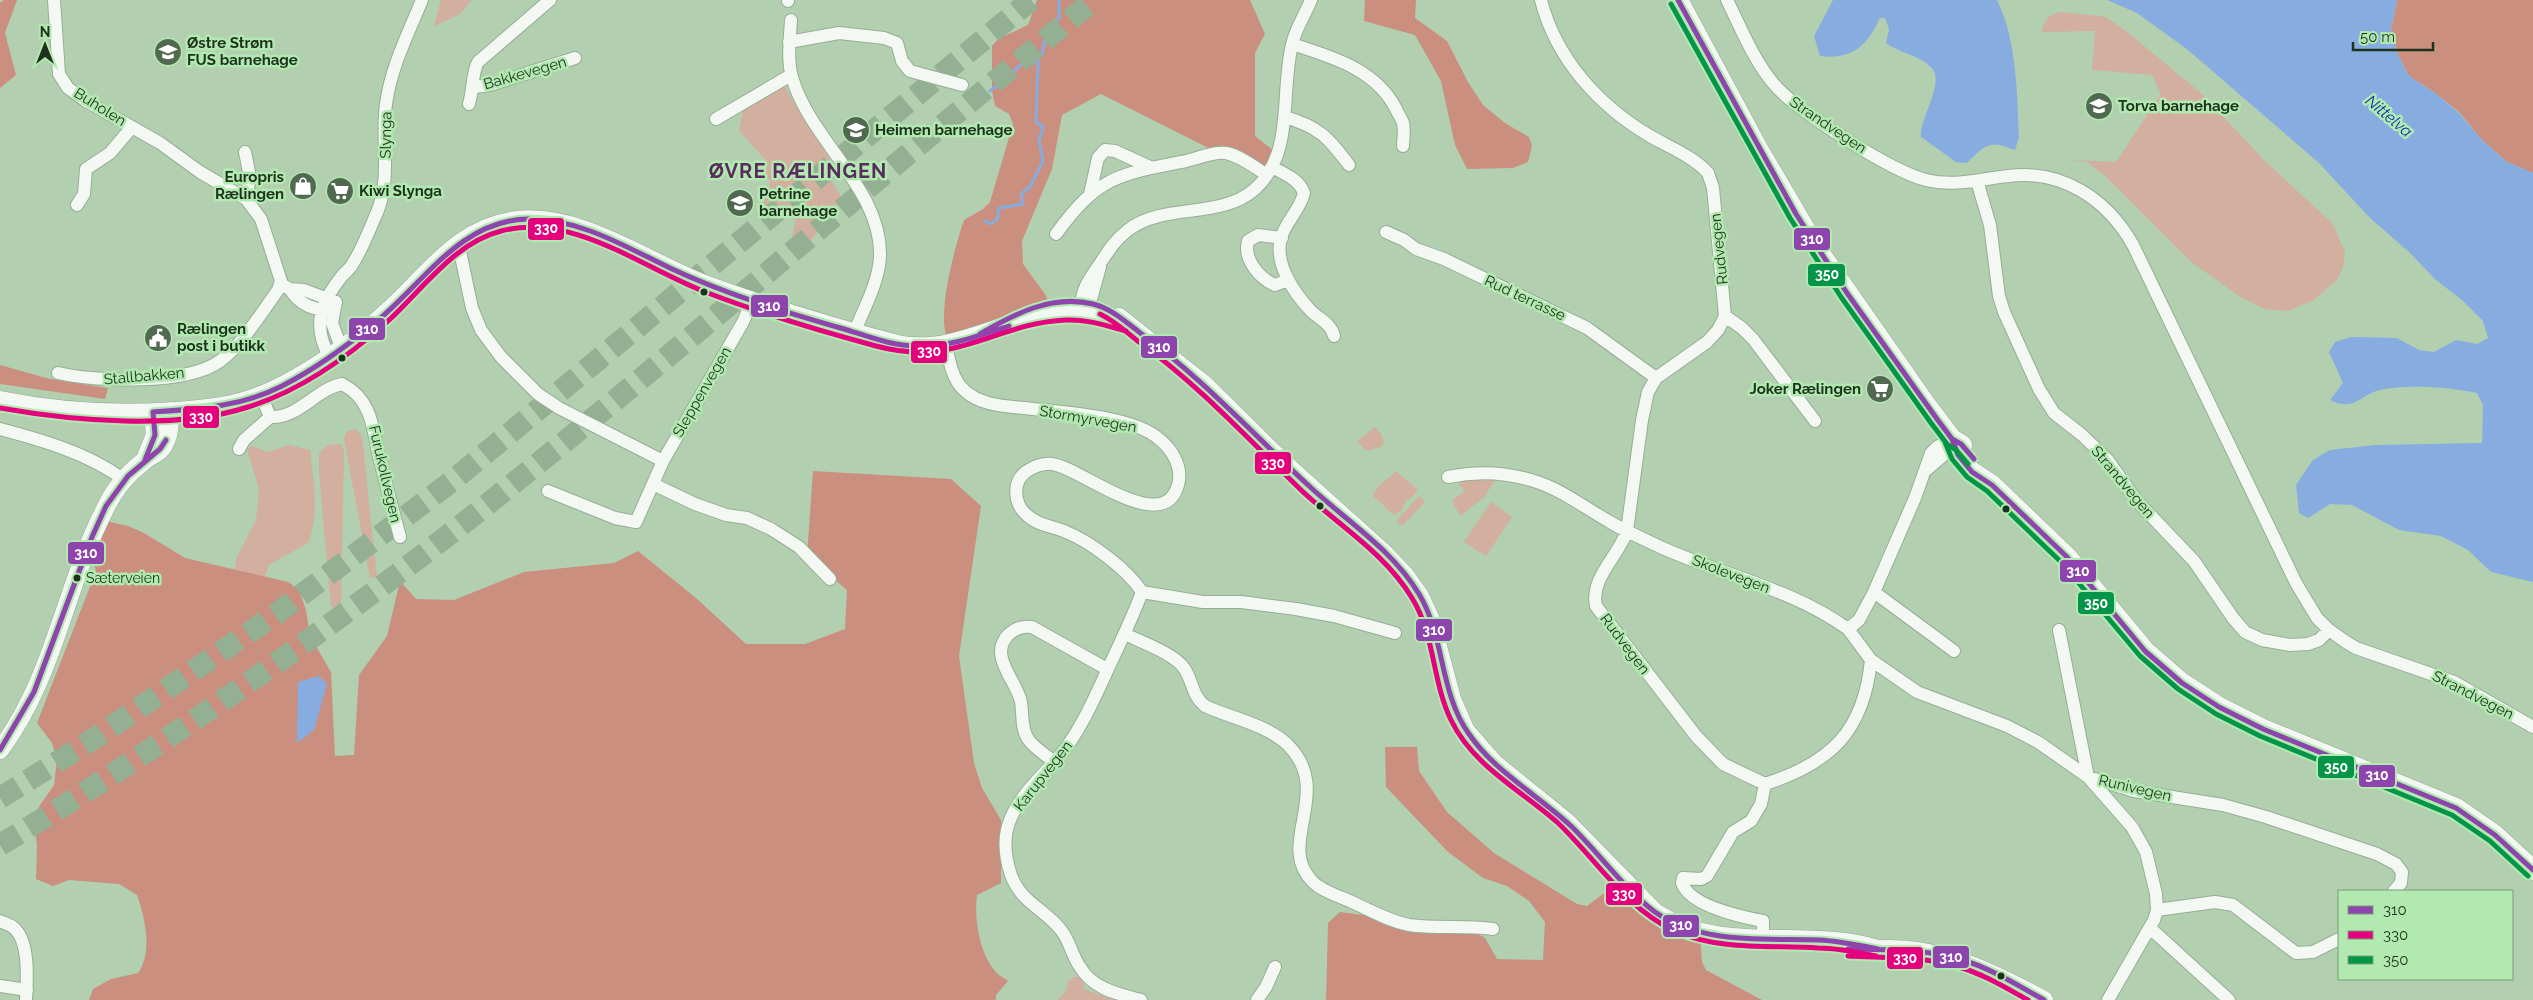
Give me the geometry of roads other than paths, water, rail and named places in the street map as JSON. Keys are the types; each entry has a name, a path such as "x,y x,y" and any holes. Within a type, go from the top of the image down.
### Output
{"main road":[{"path":"1678,0 1757,147 1816,246 1952,439 1954,447 1964,462 1972,472 1992,485 2079,571 2145,651 2165,670 2199,696 2263,729 2456,808 2495,835 2533,870"},
{"path":"0,400 84,412 162,412 220,406 261,395 335,351 390,310 458,242 482,229 507,222 539,219 562,222 596,234 678,273 752,301 912,346 946,345 980,334 1002,321 1035,306 1053,302 1084,306 1128,324 1168,353 1204,384 1283,462 1406,575 1420,596 1432,620 1459,720 1485,755 1559,814 1659,915 1682,927 1702,934 1800,940 1816,946 1859,951 1878,949 1937,954 1983,968 2044,1000"},
{"path":"0,750 32,699 50,658 86,552 110,499 123,479 145,460 162,412"}],"street":[{"name":"Buholen","path":"54,0 60,74 68,88 86,101 175,152 200,172 246,199 261,219 285,287"},
{"name":"Slynga","path":"335,351 319,332 328,306 350,278 350,268 362,247 379,207 385,170 386,107 389,86 395,66 422,0"},
{"path":"469,104 474,87 474,69 478,62 550,0"},
{"path":"1084,306 1101,262 1119,238 1137,224 1157,215 1223,205 1240,199 1255,189 1269,171 1280,143 1285,117 1292,44 1311,0"},
{"name":"Rudvegen","path":"1541,0 1557,41 1580,77 1592,90 1616,112 1640,130 1708,173 1713,188 1725,316"},
{"name":"Strandvegen","path":"1727,0 1764,71 1774,85 1791,101 1850,140 1902,171 1941,183 1977,181 2028,174 2055,179 2084,192 2099,202 2115,218 2133,245 2296,583 2309,606 2329,630 2356,648 2454,682 2533,727"},
{"path":"790,20 791,75 806,110 864,198 877,228 880,257 878,273 855,331"},
{"path":"789,42 830,33 884,38 897,43 902,61 910,71 962,85"},
{"path":"1292,44 1334,57 1356,68 1377,84 1391,100 1404,123 1403,146"},
{"name":"Bakkevegen","path":"474,87 490,85 575,58"},
{"path":"716,119 791,75"},
{"path":"1285,117 1304,122 1321,131 1349,165"},
{"name":"Buholen","path":"77,205 84,194 86,169 110,153 132,127"},
{"path":"1090,194 1098,158 1104,150 1115,150 1150,167"},
{"path":"245,152 250,177 246,199"},
{"path":"1056,234 1077,206 1090,194 1110,181 1150,167 1225,153 1240,158 1269,171 1292,178 1302,186 1304,193 1282,238 1281,260 1288,280 1302,300 1330,327 1334,336"},
{"name":"Strandvegen","path":"1977,181 1990,225 1999,296 2004,312 2039,389 2054,413 2082,435 2107,459 2136,500 2194,561 2233,618 2245,632 2262,640 2299,644 2319,640 2329,630"},
{"name":"Rud terrasse","path":"1386,232 1404,240 1416,250 1444,260 1587,328 1656,378"},
{"path":"1282,238 1258,235 1248,241 1246,250 1249,259 1268,282 1275,285 1288,280"},
{"path":"458,242 475,316 481,330 508,364 538,394 559,408 663,461"},
{"path":"285,287 294,298 328,306"},
{"name":"Stallbakken","path":"58,372 98,380 116,380 163,377 207,368 220,362 285,287"},
{"name":"Sleppenvegen","path":"548,491 615,518 636,522 663,461 743,322 752,301"},
{"path":"1656,378 1707,342 1718,330 1725,316 1742,328 1753,339 1815,420"},
{"name":"Stormyrvegen","path":"946,345 956,378 964,390 975,398 998,405 1065,412 1138,426 1159,438 1168,448 1178,468 1178,486 1173,495 1166,501 1155,504 1133,502 1069,469 1053,464 1034,466 1024,473 1016,489 1018,506 1026,515 1036,523 1066,532 1092,546 1135,580 1142,592"},
{"name":"Rudvegen","path":"1656,378 1648,392 1642,420 1627,532 1624,542 1599,580 1595,591 1596,606 1696,736 1723,764 1765,784"},
{"name":"Furukollvegen","path":"239,449 244,440 270,417 282,416 292,412 333,386 342,384 350,388 364,403 375,429 379,455 400,537"},
{"path":"261,395 270,417"},
{"path":"0,429 56,445 110,470 123,479"},
{"path":"1848,629 1859,620 1874,592 1924,472 1946,453 1952,439"},
{"name":"Skolevegen","path":"1448,477 1466,473 1487,473 1515,476 1536,481 1558,491 1627,532 1811,606 1848,629"},
{"path":"653,484 695,504 726,515 747,518 771,529 799,547 830,579"},
{"path":"1142,592 1193,601 1241,602 1296,609 1334,616 1395,633"},
{"name":"Karupvegen","path":"1141,1000 1097,985 1086,976 1079,967 1061,930 1024,898 1011,875 1005,847 1010,821 1026,794 1054,762 1080,726 1126,634 1142,592"},
{"path":"1874,592 1954,651"},
{"path":"1054,762 1029,741 1025,734 1021,702 1004,666 1002,647 1006,638 1013,630 1022,626 1032,627 1107,670"},
{"name":"Runivegen","path":"1848,629 1871,660 1925,696 2007,726 2038,742 2088,777 2134,791 2223,805 2347,842 2396,864 2402,872 2401,883 2395,890"},
{"path":"2059,630 2088,777 2132,827 2146,852 2151,866 2157,910 2150,928 2108,1000"},
{"path":"1126,634 1176,660 1183,666 1194,693 1205,706 1267,731 1279,738 1294,752 1308,779 1307,803 1299,845 1306,874 1314,883 1376,913 1410,925 1493,929"},
{"path":"1763,937 1763,921 1734,914 1698,900 1687,893 1682,883 1683,878 1701,879 1707,876 1733,832 1751,821 1761,804 1765,784 1792,775 1816,763 1841,742 1856,718 1864,700 1871,660"},
{"path":"2157,910 2215,902 2233,904 2296,953 2314,952 2338,940"},
{"path":"0,921 15,928 22,942 26,956 26,995 0,986"},
{"path":"2150,928 2229,1000"},
{"path":"1257,1000 1266,988 1275,968"}],"water":[{"path":"1833,0 1997,0 2009,32 2015,67 2019,137 2015,150 1999,145 1988,146 1967,163 1956,162 1921,137 1921,129 1934,91 1935,74 1926,63 1886,43 1889,29 1885,18 1880,18 1870,36 1857,49 1841,56 1820,56 1814,36"},
{"name":"Nittelva","path":"2107,0 2397,0 2391,30 2397,53 2409,76 2435,93 2459,113 2482,140 2507,162 2533,173 2533,582 2491,572 2468,550 2441,536 2399,530 2352,505 2330,504 2308,518 2299,513 2296,485 2313,460 2330,450 2375,445 2482,443 2483,405 2477,393 2455,389 2402,387 2373,392 2351,403 2338,403 2330,400 2343,383 2329,352 2335,342 2351,337 2397,338 2419,350 2434,352 2456,340 2477,344 2488,338 2483,321 2369,217 2319,163 2188,50 2137,13"},
{"path":"319,676 327,684 314,730 297,743 298,682"}],"waterway":[{"path":"990,91 1023,63 1034,63 1042,55 1046,34 1059,17 1059,0"},
{"path":"985,221 990,224 997,220 999,208 1023,204 1021,194 1030,187 1043,161 1039,141 1043,127 1036,122 1038,60"}],"tunnel":[{"path":"0,798 95,738 276,614 451,482 1031,0"},
{"path":"0,845 62,807 244,686 421,556 634,385 1094,0"}],"place":[{"name":"Østre Strøm FUS barnehage","path":"168,52"},
{"name":"Torva barnehage","path":"2099,106"},
{"name":"Heimen barnehage","path":"856,130"},
{"name":"Europris Rælingen","path":"303,186"},
{"name":"Kiwi Slynga","path":"340,191"},
{"name":"Petrine barnehage","path":"740,203"},
{"name":"Rælingen post i butikk","path":"158,338"},
{"name":"Joker Rælingen","path":"1880,389"},
{"name":"Sæterveien","path":"77,578"}],"district":[{"name":"ØVRE RÆLINGEN","path":"798,171"}]}
